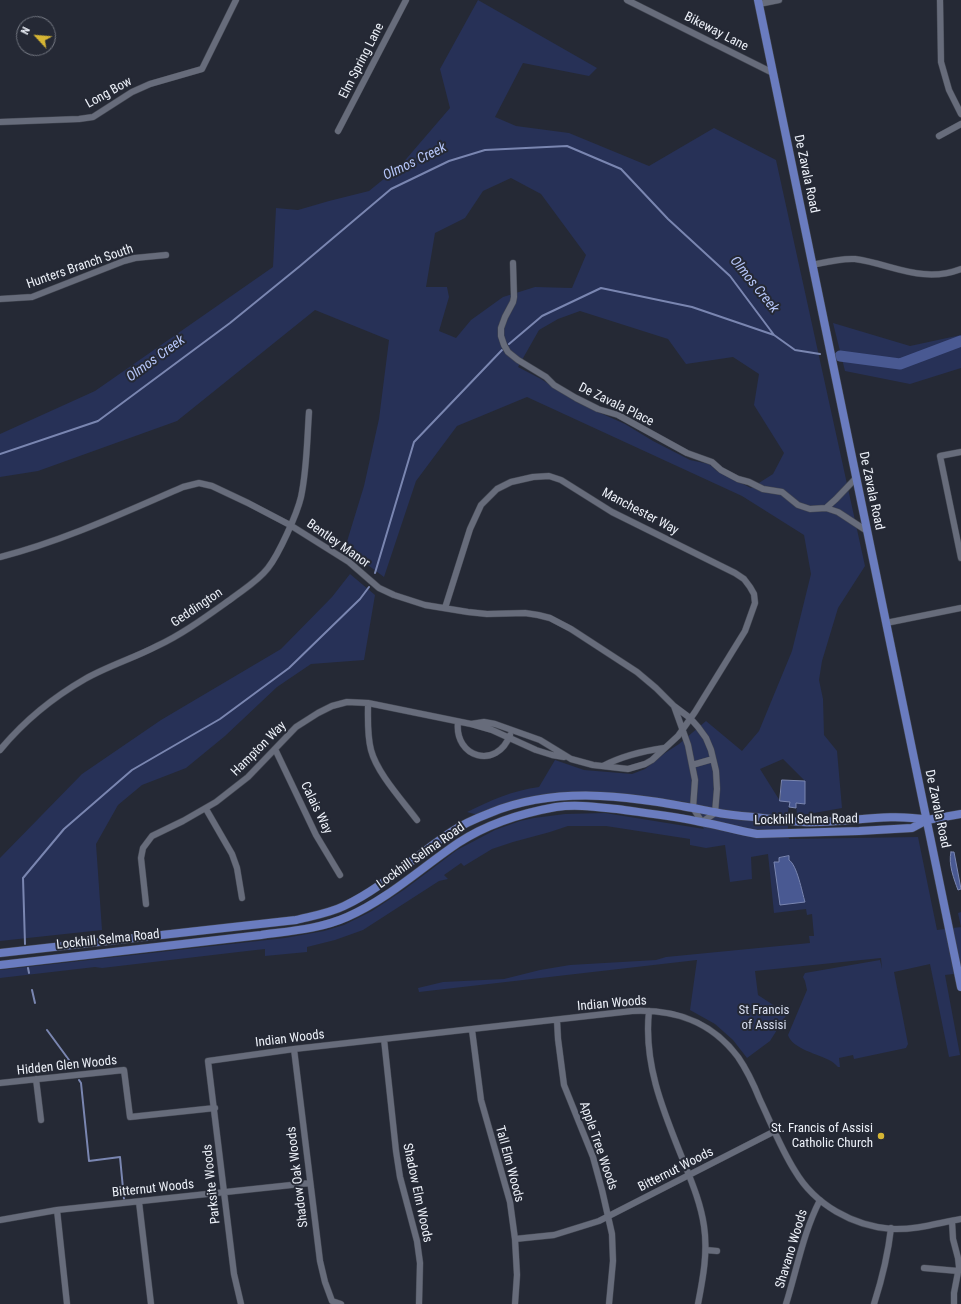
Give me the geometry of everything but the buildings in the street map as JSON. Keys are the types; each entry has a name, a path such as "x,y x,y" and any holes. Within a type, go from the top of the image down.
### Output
{"main road":[{"name":"De Zavala Road","path":"758,2 961,987"},
{"name":"Lockhill Selma Road","path":"0,953 296,920 343,907 388,880 452,832 492,812 550,796 599,795 657,801 715,813 805,822 909,816 927,820"},
{"name":"Lockhill Selma Road","path":"0,965 307,928 346,917 369,906 394,890 458,843 475,833 512,818 558,807 602,807 651,813 757,834 912,828 927,820 961,814"}],"street":[{"name":"Long Bow","path":"0,122 79,119 93,117 132,92 150,84 202,69 236,0"},
{"name":"Elm Spring Lane","path":"338,131 406,0"},
{"name":"Bikeway Lane","path":"627,0 773,73"},
{"path":"758,2 779,0"},
{"path":"940,0 940,62 949,90 961,114"},
{"path":"939,136 961,124"},
{"name":"Hunters Branch South","path":"0,299 32,297 124,261 135,258 166,255"},
{"path":"812,265 849,259 861,260 919,274 939,275 961,269"},
{"name":"De Zavala Place","path":"513,263 514,297 501,328 501,336 508,352 518,360 576,398 598,409 618,415 687,453 712,462 720,470 738,479 749,482 763,490 782,492 798,506 810,509 826,508 838,512 867,531"},
{"name":"Geddington","path":"0,750 21,726 44,706 65,691 87,678 159,646 178,635 255,581 269,567 290,525 298,506 302,491 305,473 309,412"},
{"path":"961,452 940,456 961,558"},
{"name":"Manchester Way","path":"445,608 470,528 481,505 490,494 497,489 522,478 549,476 561,480 612,512 735,573 744,579 754,594 755,603 745,631 690,718"},
{"path":"826,508 856,478"},
{"name":"Bentley Manor","path":"0,557 32,549 61,539 183,487 199,483 212,486 290,525 349,562 386,592 425,605 487,614 525,613 550,618 637,672 674,706 690,718 706,738 713,759 717,789 715,813"},
{"path":"886,623 961,608"},
{"name":"Hampton Way","path":"146,904 141,858 146,842 152,836 206,809 235,788 248,777 296,728 318,713 332,706 347,702 368,703 471,724 492,730 552,755 617,769 637,768 652,760 678,736 690,718"},
{"path":"368,703 368,730 373,757 384,775 417,820"},
{"name":"Bentley Manor","path":"674,706 688,745 695,780 693,808"},
{"path":"458,722 457,730 462,745 470,753 476,755 487,756 499,752 509,738 512,730"},
{"name":"Hampton Way","path":"471,724 484,722 512,730 540,740 565,757"},
{"path":"603,766 615,760 638,753 664,748"},
{"name":"Calais Way","path":"275,749 316,835 340,875"},
{"path":"692,765 713,759"},
{"path":"693,808 702,822 715,813"},
{"path":"206,809 232,854 237,868 242,898"},
{"path":"388,880 394,890"},
{"path":"151,936 152,947"},
{"name":"Indian Woods","path":"208,1061 294,1049 632,1011 668,1012 691,1019 707,1028 722,1039 730,1048 745,1067 794,1171 802,1182 820,1200 840,1214 877,1227 916,1228 961,1219"},
{"path":"649,1011 647,1034 653,1075 662,1106 699,1204 704,1226 706,1250 698,1304"},
{"name":"Apple Tree Woods","path":"557,1020 564,1085 593,1158 612,1234 613,1261 610,1304"},
{"name":"Tall Elm Woods","path":"472,1030 481,1100 510,1202 515,1239 517,1275 515,1304"},
{"name":"Shadow Elm Woods","path":"384,1039 400,1177 412,1216 418,1248 420,1271 419,1304"},
{"name":"Shadow Oak Woods","path":"294,1049 320,1261 325,1282 332,1301 341,1304"},
{"name":"Parksite Woods","path":"208,1061 215,1108 223,1192 234,1274 240,1304"},
{"name":"Hidden Glen Woods","path":"0,1084 124,1070 130,1117 215,1108"},
{"path":"36,1079 41,1120"},
{"name":"Bitternut Woods","path":"515,1239 554,1235 608,1217 775,1131"},
{"name":"Bitternut Woods","path":"0,1220 57,1210 310,1182"},
{"name":"Shavano Woods","path":"786,1304 805,1236 820,1200"},
{"path":"139,1202 151,1304"},
{"path":"57,1210 67,1304"},
{"path":"952,1221 953,1239 960,1258 954,1293 954,1304"},
{"path":"874,1304 882,1280 888,1253 891,1228"},
{"path":"706,1250 717,1251"},
{"path":"924,1268 958,1271"}],"green space":[{"name":"St Francis of Assisi","path":"478,0 597,68 589,76 523,63 495,117 516,126 569,133 649,166 714,128 776,160 865,566 838,608 822,661 819,680 823,699 824,735 837,751 842,808 797,816 796,803 805,804 805,781 783,759 760,769 780,801 790,802 787,816 789,839 918,837 937,930 961,927 961,973 945,975 960,1055 949,1057 930,964 894,972 908,1044 906,1048 854,1059 853,1055 839,1058 840,1067 838,1067 826,1058 800,1048 791,1040 788,1035 807,990 803,977 805,973 880,960 882,969 881,958 755,971 758,995 787,1014 770,1041 747,1058 733,1040 715,1024 690,1010 697,960 419,992 418,988 443,982 504,979 540,970 570,965 656,960 666,957 810,943 809,936 814,936 812,914 807,915 806,909 774,913 768,854 751,857 752,879 730,882 725,845 706,848 690,845 690,839 606,826 568,826 492,849 464,866 461,863 444,875 448,879 439,881 363,930 335,940 307,947 307,952 265,956 265,949 0,978 0,970 285,938 324,931 344,925 372,911 405,889 457,850 495,830 520,821 534,818 565,814 605,813 704,829 686,802 601,792 569,792 548,794 478,815 467,812 502,796 539,787 555,760 584,770 632,774 645,769 679,744 706,721 742,751 759,731 792,651 811,574 804,535 742,496 527,397 457,426 416,481 384,577 345,548 364,486 379,419 389,340 315,310 177,421 38,471 0,477 0,434 95,391 273,267 276,208 298,210 369,191 401,165 450,108 440,69","holes":["511,178 541,194 586,255 572,288 535,287 503,297 471,320 456,338 439,331 449,297 447,287 426,287 435,233 465,218 483,191","580,311 668,339 686,364 733,357 759,374 754,405 784,453 773,474 751,488 717,471 709,464 690,460 653,441 625,424 578,403 541,379 518,367 539,330 558,319"]},
{"path":"833,323 910,346 961,335 961,368 910,384 845,371"},
{"path":"350,574 375,595 364,660 311,664 277,687 225,736 186,768 142,785 118,805 96,844 102,930 0,941 0,858 82,774 161,720 281,649 332,597"},
{"path":"961,912 961,927 958,913"}],"shaded area":[{"path":"782,780 805,781 805,804 796,803 796,808 789,807 790,802 780,801"},
{"path":"951,852 954,852 961,889 958,890 951,866"},
{"path":"789,856 789,860 797,873 805,902 780,905 774,862 779,862 779,858"}],"waterway":[{"name":"Olmos Creek","path":"0,454 98,421 230,323 391,189 449,161 485,150 567,146 621,169 668,219 730,276 774,335 795,350 820,354"},
{"path":"509,344 542,316 601,288 692,307 774,335"},
{"name":"Olmos Creek","path":"840,356 900,364 961,341"},
{"path":"375,573 414,442 502,350"},
{"path":"25,944 23,878 64,829 132,770 220,719 289,668 360,599 369,587"},
{"path":"28,968 29,973"},
{"path":"32,990 35,1003"},
{"path":"47,1030 69,1060"},
{"path":"79,1080 81,1083 89,1161 120,1157 124,1199"}],"place":[{"name":"St. Francis of Assisi Catholic Church","path":"881,1136"}]}
